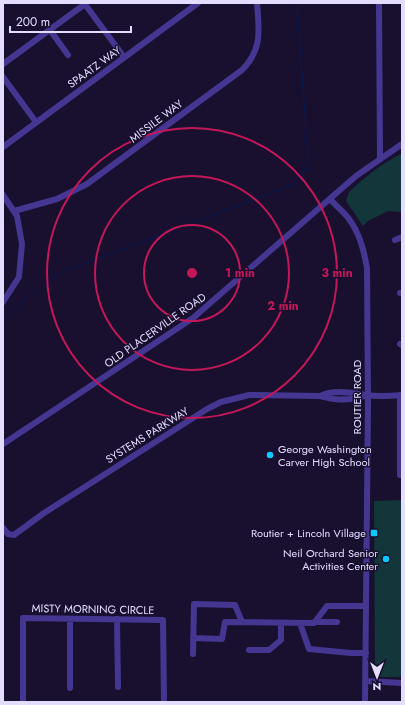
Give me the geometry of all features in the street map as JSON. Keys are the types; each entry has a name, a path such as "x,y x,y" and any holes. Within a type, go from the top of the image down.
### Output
{"street":[{"name":"SPAATZ WAY","path":"3,147 198,3"},
{"name":"MISSILE WAY","path":"14,211 57,199 87,184 242,70 251,59 257,46 259,32 257,3"},
{"path":"379,3 380,159"},
{"path":"3,64 84,4 124,57"},
{"path":"50,30 68,54"},
{"path":"3,77 36,122"},
{"name":"OLD PLACERVILLE ROAD","path":"3,444 194,318 356,176 402,144"},
{"path":"3,195 17,216 22,244 19,277 3,302"},
{"name":"ROUTIER ROAD","path":"330,198 355,227 365,256 368,281 365,702"},
{"path":"395,240 402,238"},
{"name":"SYSTEMS PARKWAY","path":"3,528 8,534 14,535 44,513 206,409 221,402 249,395 320,396 327,398 357,399 368,395 401,395"},
{"path":"401,395 400,475 402,475"},
{"path":"193,654 194,604 235,605 242,622"},
{"path":"314,622 327,606 366,606"},
{"name":"MISTY MORNING CIRCLE","path":"23,702 23,618 164,620 164,702"},
{"path":"70,619 70,688"},
{"path":"118,619 118,687"},
{"path":"194,638 222,639 225,622 337,622"},
{"path":"249,650 269,650 281,640 281,622"},
{"path":"300,623 309,649 366,653"},
{"path":"365,681 402,683"}],"green space":[{"path":"402,153 402,212 388,211 368,221 363,226 346,201 349,192 380,166"},
{"path":"402,500 402,677 375,677 374,501"}],"waterway":[{"path":"45,283 62,272 287,187 298,178 304,171 308,158 297,3"},
{"path":"3,318 36,291"}],"place":[{"name":"George Washington Carver High School","path":"270,455"},
{"name":"Routier + Lincoln Village","path":"374,533"},
{"name":"Neil Orchard Senior Activities Center","path":"386,559"}]}
